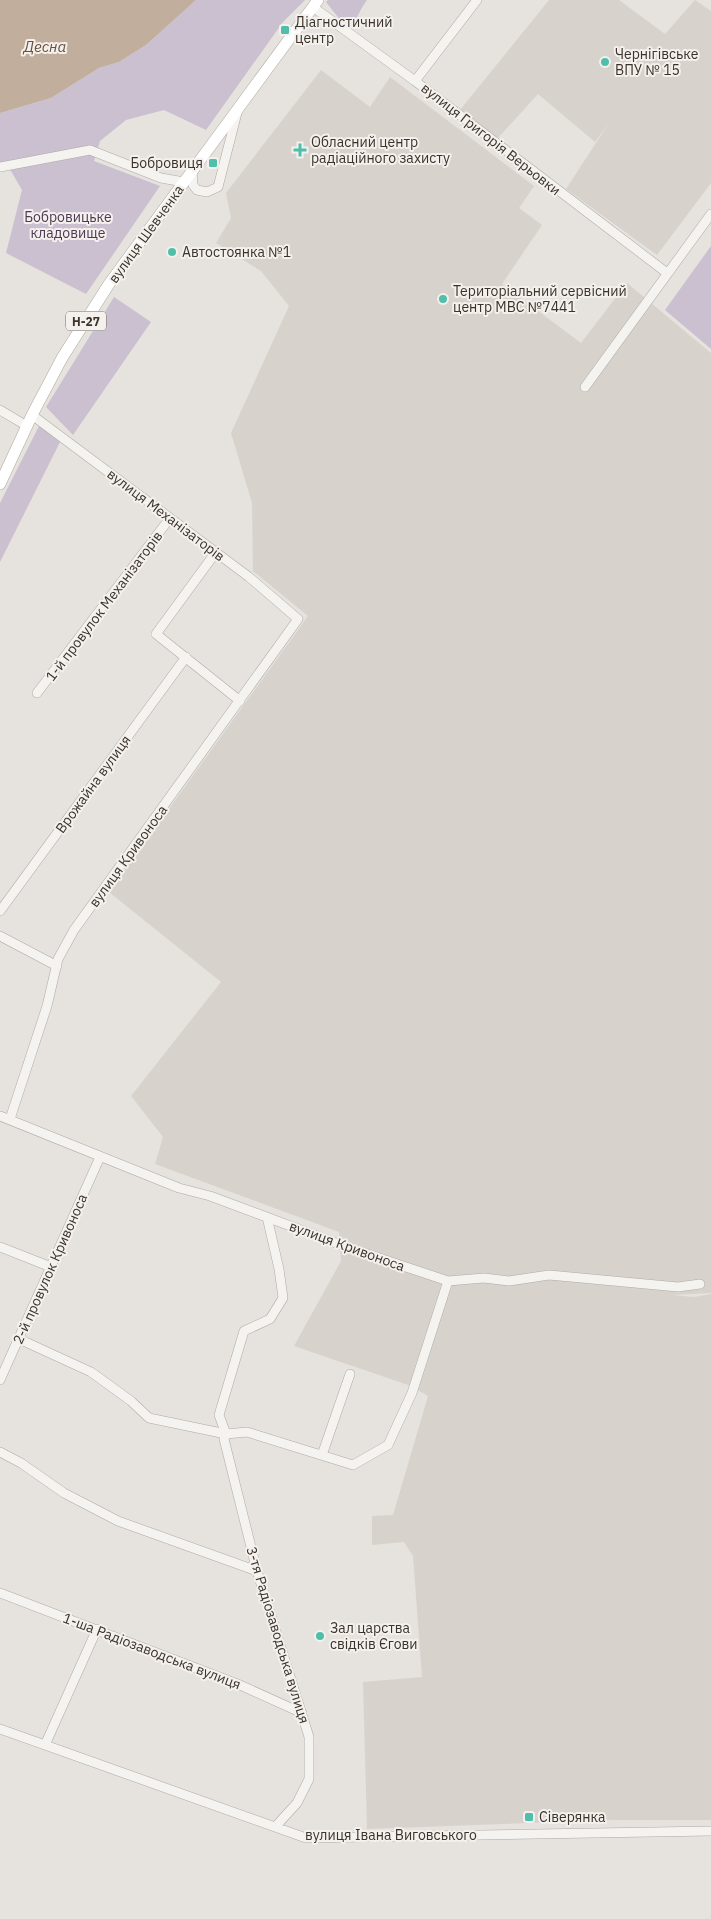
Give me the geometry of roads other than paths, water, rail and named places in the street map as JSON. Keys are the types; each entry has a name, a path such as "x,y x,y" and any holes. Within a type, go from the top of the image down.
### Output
{"main road":[{"name":"вулиця Шевченка","path":"0,484 32,415 62,358 109,284 316,4"}],"street":[{"path":"415,80 477,0"},
{"name":"вулиця Григорія Верьовки","path":"316,4 667,274"},
{"path":"192,171 193,186 196,190 207,192 218,187 238,110"},
{"path":"0,166 90,150 160,178 184,182"},
{"path":"585,387 711,214"},
{"path":"0,410 27,426"},
{"name":"вулиця Механізаторів","path":"32,415 216,552 298,619"},
{"name":"1-й провулок Механізаторів","path":"37,693 170,518"},
{"path":"216,552 156,634 240,702"},
{"name":"вулиця Кривоноса","path":"10,1119 47,1006 57,966 74,930 298,619"},
{"name":"Врожайна вулиця","path":"0,911 186,657"},
{"path":"0,936 57,966"},
{"name":"вулиця Кривоноса","path":"0,1116 179,1188 448,1281 484,1278 510,1281 549,1275 678,1287 700,1284"},
{"name":"2-й провулок Кривоноса","path":"0,1380 100,1157"},
{"name":"3-тя Радіозаводська вулиця","path":"267,1217 279,1269 283,1298 270,1319 244,1330 219,1414 226,1434 224,1439 233,1480 257,1571 309,1737 309,1779 297,1803 275,1827"},
{"path":"0,1248 51,1267"},
{"path":"19,1338 90,1372 131,1401 149,1418 226,1434 247,1432 353,1465 388,1445 412,1393 448,1281"},
{"path":"322,1455 350,1374"},
{"path":"0,1452 21,1463 64,1493 118,1521 257,1571"},
{"name":"1-ша Радіозаводська вулиця","path":"0,1592 240,1685 302,1713"},
{"path":"45,1745 96,1629"},
{"name":"вулиця Івана Виговського","path":"0,1729 306,1838 711,1832"}],"water":[{"name":"Десна","path":"0,0 196,0 146,45 119,62 99,68 51,98 0,113"}],"place":[{"name":"Діагностичний центр","path":"285,30"},
{"name":"Чернігівське ВПУ № 15","path":"605,62"},
{"name":"Обласний центр радіаційного захисту","path":"300,150"},
{"name":"Бобровиця","path":"213,163"},
{"name":"Автостоянка №1","path":"172,252"},
{"name":"Територіальний сервісний центр МВС №7441","path":"443,299"},
{"name":"Зал царства свідків Єгови","path":"320,1636"},
{"name":"Сіверянка","path":"529,1817"}],"park label":[{"name":"Бобровицьке кладовище","path":"68,226"}]}
